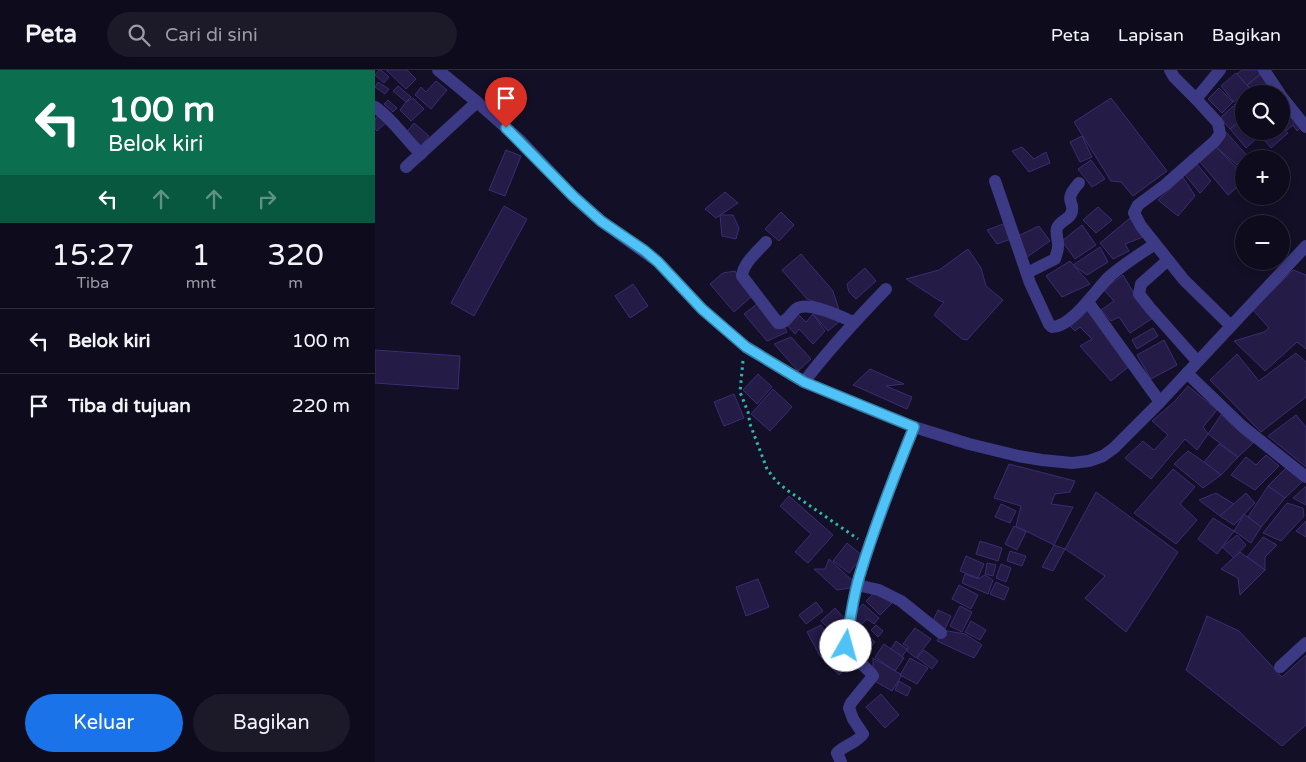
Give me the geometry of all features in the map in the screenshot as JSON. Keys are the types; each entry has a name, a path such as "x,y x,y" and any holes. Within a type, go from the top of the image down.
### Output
{"street":[{"path":"439,70 521,141 573,196 601,221 658,262 702,309 746,347 804,382 914,427 969,444 1018,456 1072,463 1089,461 1103,456 1114,448 1160,402 1306,246"},
{"path":"1170,70 1174,77 1218,123 1220,134 1215,141 1135,209 1134,215 1184,280 1231,325"},
{"path":"1196,99 1220,70"},
{"path":"1263,70 1274,85"},
{"path":"406,167 477,102"},
{"path":"375,107 387,116 405,139 421,154"},
{"path":"1290,107 1306,127"},
{"path":"995,181 1027,273 1052,327 1059,326 1088,302 1095,290 1111,275 1155,244"},
{"path":"1027,273 1055,259 1059,246 1056,232 1058,226 1070,217 1072,211 1069,199 1071,192 1079,183"},
{"path":"766,242 747,263 741,273 778,323 785,322 797,308 806,306 815,307 854,322"},
{"path":"1168,260 1141,284 1139,294 1149,308 1197,361"},
{"path":"804,382 823,356 886,289"},
{"path":"1088,302 1160,402"},
{"path":"1187,373 1242,426 1306,477"},
{"path":"841,762 837,753 860,739 863,734 850,713 851,702 873,676 847,650 846,646 857,585 891,484 914,427"},
{"path":"857,585 879,590 901,601 941,633"},
{"path":"1280,667 1306,643"}],"path":[{"path":"746,347 740,392 767,469 787,490 869,546"}],"building":[{"path":"379,70 389,77 384,83 375,75"},
{"path":"386,70 407,70 416,79 406,89"},
{"path":"1242,70 1259,70 1262,73 1247,85 1237,74"},
{"path":"1236,73 1246,85 1235,85 1234,102 1221,86"},
{"path":"1262,73 1272,85 1247,85"},
{"path":"436,81 447,90 431,109 415,95 421,87 426,92"},
{"path":"378,82 389,89 385,94 375,87"},
{"path":"398,86 411,97 406,102 393,91"},
{"path":"1219,88 1233,102 1222,113 1208,99"},
{"path":"413,98 424,109 411,121 400,110 406,102"},
{"path":"1111,98 1167,171 1133,196 1121,182 1111,181 1074,122"},
{"path":"388,100 397,108 393,112 384,104"},
{"path":"1233,106 1235,108 1235,125 1230,129 1220,118"},
{"path":"1290,108 1304,124 1297,131 1293,125 1290,128"},
{"path":"381,113 388,121 377,131 375,129 375,119"},
{"path":"414,123 429,136 421,146 406,133"},
{"path":"1235,125 1235,135 1230,129"},
{"path":"1226,132 1242,150 1235,150 1235,163 1215,146"},
{"path":"1082,136 1092,157 1080,162 1070,142"},
{"path":"1239,140 1255,140 1246,148"},
{"path":"1264,140 1280,140 1271,148"},
{"path":"1215,146 1235,166 1235,189 1228,195 1200,162"},
{"path":"1022,147 1034,159 1046,152 1050,163 1029,172 1012,151"},
{"path":"506,150 521,156 505,196 489,190"},
{"path":"1091,160 1105,179 1092,187 1078,169"},
{"path":"1196,163 1211,181 1200,193 1184,174"},
{"path":"1183,177 1195,196 1178,216 1158,200"},
{"path":"725,192 738,203 716,218 705,209"},
{"path":"504,206 527,219 474,316 451,303"},
{"path":"1098,207 1112,220 1096,233 1083,220"},
{"path":"781,212 794,225 779,241 765,229"},
{"path":"720,215 733,215 739,228 736,239 722,236"},
{"path":"1130,218 1143,237 1125,244 1129,251 1113,259 1100,243"},
{"path":"1006,223 1011,239 997,244 987,230"},
{"path":"1082,225 1096,245 1075,259 1062,241"},
{"path":"1039,226 1050,241 1027,257 1018,236"},
{"path":"1100,247 1108,262 1087,275 1073,265"},
{"path":"968,249 981,268 986,286 1003,300 967,340 962,339 934,315 944,302 906,279 939,270"},
{"path":"801,254 833,291 839,310 807,299 782,270"},
{"path":"1070,261 1090,284 1062,297 1046,276"},
{"path":"865,268 876,281 856,299 849,292 847,284"},
{"path":"1293,270 1306,275 1306,349 1297,342 1265,371 1234,341 1264,332 1269,328 1253,310"},
{"path":"735,271 742,285 752,296 734,312 710,284 723,273"},
{"path":"1123,275 1138,300 1153,318 1130,333 1119,317 1111,321 1101,310 1114,301 1103,289"},
{"path":"633,284 648,306 630,318 615,296"},
{"path":"757,304 777,328 785,328 787,332 767,341 744,314"},
{"path":"1089,309 1131,365 1111,381 1080,346 1092,339 1080,327 1075,331 1069,325"},
{"path":"818,313 840,321 828,331 813,314"},
{"path":"798,314 806,322 813,314 825,331 813,344 799,329 795,334 787,325"},
{"path":"1153,328 1158,336 1137,349 1132,340"},
{"path":"791,337 811,359 798,371 774,344"},
{"path":"1164,340 1177,365 1151,379 1137,355"},
{"path":"375,350 460,356 458,389 375,383"},
{"path":"1296,353 1306,362 1306,397 1261,432 1210,380 1237,354 1259,381"},
{"path":"870,369 904,384 886,386 912,397 907,409 853,385"},
{"path":"758,374 772,387 757,404 743,390"},
{"path":"1188,386 1217,410 1203,427 1208,434 1197,450 1185,439 1151,479 1125,458 1143,441 1154,450 1168,435 1152,421 1174,402"},
{"path":"773,389 792,407 770,431 751,414"},
{"path":"734,394 744,418 724,426 714,402"},
{"path":"1221,415 1253,443 1238,457 1208,434"},
{"path":"1296,415 1306,427 1306,467 1268,436"},
{"path":"1219,444 1238,457 1221,475 1204,462"},
{"path":"1188,451 1221,475 1203,488 1174,464"},
{"path":"1266,455 1279,466 1255,490 1231,475 1246,457 1256,465"},
{"path":"1009,464 1075,481 1070,492 1055,494 1051,504 1073,507 1054,545 1016,526 1021,506 994,498"},
{"path":"1286,468 1303,481 1285,498 1268,486"},
{"path":"1173,469 1195,487 1180,504 1197,520 1176,544 1134,513"},
{"path":"1268,486 1285,498 1261,527 1248,517"},
{"path":"1306,487 1306,505 1293,498"},
{"path":"1096,492 1178,552 1126,632 1085,598 1105,576 1065,549"},
{"path":"1216,493 1234,504 1220,516 1199,500"},
{"path":"1246,493 1255,503 1234,525 1220,516"},
{"path":"789,496 833,535 808,563 795,552 811,534 780,506"},
{"path":"1287,503 1303,508 1304,516 1281,541 1263,533"},
{"path":"1001,504 1016,511 1010,523 995,517"},
{"path":"1244,514 1261,527 1251,543 1234,531"},
{"path":"1213,518 1234,531 1217,554 1198,539"},
{"path":"1306,521 1306,537 1296,531"},
{"path":"1014,526 1026,532 1017,550 1005,544"},
{"path":"1237,535 1246,545 1234,558 1222,547"},
{"path":"1263,537 1277,545 1265,557 1265,570 1247,557"},
{"path":"980,541 1002,548 998,561 976,554"},
{"path":"847,543 863,556 849,573 833,561"},
{"path":"1054,545 1065,549 1053,571 1042,567"},
{"path":"1010,551 1026,556 1022,566 1007,561"},
{"path":"1240,552 1265,570 1240,595 1238,578 1221,569"},
{"path":"966,556 984,564 978,578 960,571"},
{"path":"829,559 853,581 850,588 837,590 814,569 825,569"},
{"path":"987,563 996,565 993,576 985,574"},
{"path":"1001,564 1011,568 1006,582 996,578"},
{"path":"965,574 978,579 985,575 993,580 988,594 962,583"},
{"path":"758,579 769,607 746,616 736,587"},
{"path":"996,582 1009,588 1004,600 990,594"},
{"path":"959,585 978,595 971,609 952,599"},
{"path":"876,591 895,600 880,615 866,601"},
{"path":"816,602 823,611 806,624 799,615"},
{"path":"863,604 879,618 874,624 867,619 861,625 852,617"},
{"path":"960,606 972,612 962,632 950,626"},
{"path":"835,608 851,626 838,638 821,621"},
{"path":"938,610 951,616 945,629 932,623"},
{"path":"1207,616 1239,631 1282,677 1306,655 1306,725 1282,746 1186,670"},
{"path":"971,621 986,630 980,640 965,632"},
{"path":"855,623 875,642 863,656 843,636"},
{"path":"821,625 833,647 850,664 839,675 820,656 807,632"},
{"path":"876,625 883,631 878,637 871,630"},
{"path":"915,628 931,639 916,658 907,651 908,647 903,644"},
{"path":"942,630 965,634 982,645 974,658 937,641"},
{"path":"896,641 907,649 902,657 891,649"},
{"path":"884,644 904,658 895,671 875,657"},
{"path":"924,650 938,661 932,669 917,658"},
{"path":"873,658 902,675 892,691 873,680"},
{"path":"910,658 928,668 917,684 900,675"},
{"path":"899,681 911,688 907,696 895,690"},
{"path":"881,694 899,715 885,728 866,707"}],"route":[{"path":"506,128 521,141 573,196 601,221 658,262 702,309 746,347 804,382 914,427 891,484 861,571 849,621 846,646"}]}
